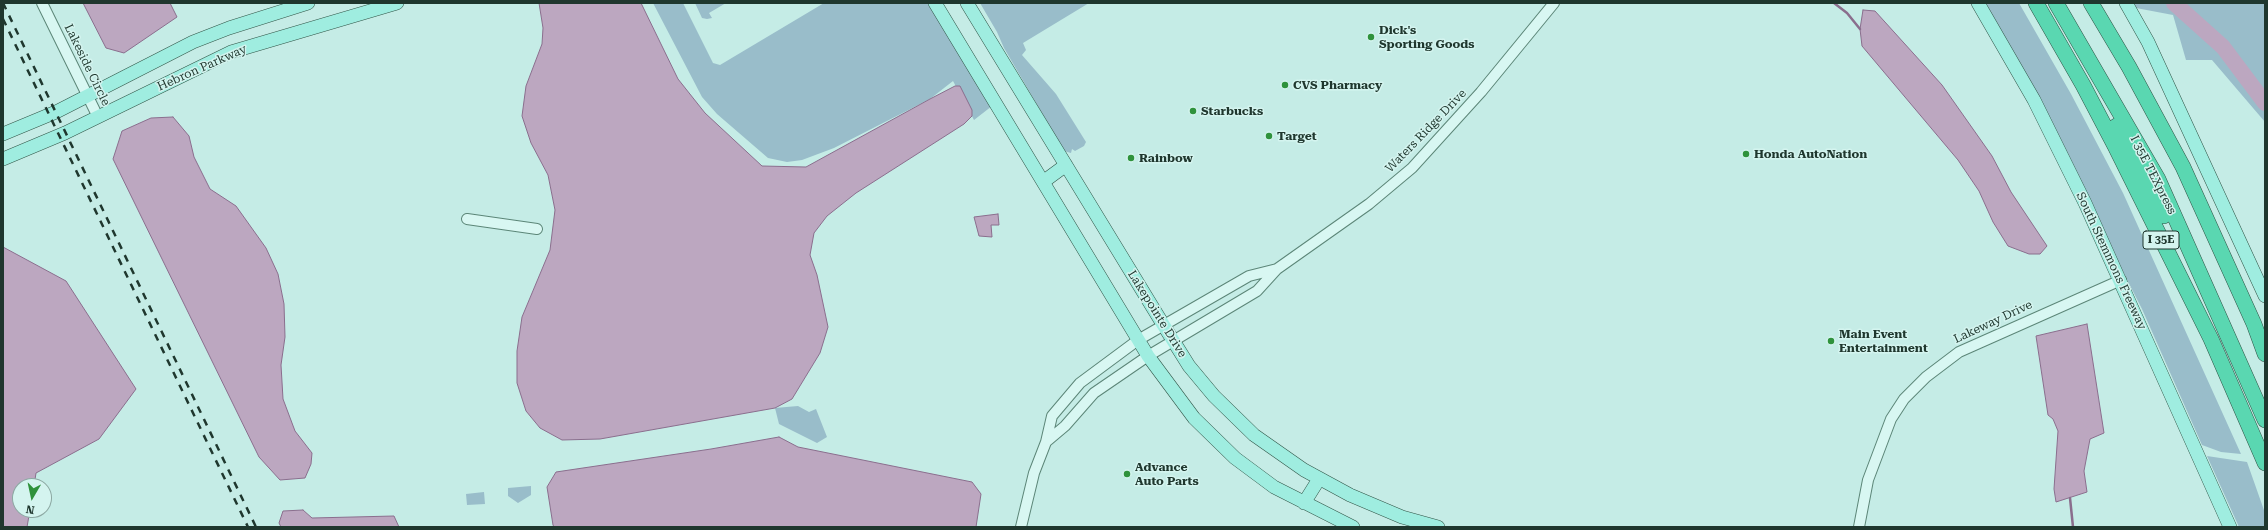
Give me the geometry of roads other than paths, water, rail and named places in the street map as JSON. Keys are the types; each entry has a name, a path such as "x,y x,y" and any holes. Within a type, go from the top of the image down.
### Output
{"highway":[{"name":"I 35E","path":"2036,3 2048,21 2115,146 2211,339 2265,463"},
{"name":"I 35E TEXpress","path":"2056,3 2158,179 2231,340 2265,420"},
{"path":"2091,3 2184,167 2254,324 2265,354"},
{"path":"2048,21 2104,102 2231,340"}],"main road":[{"name":"Hebron Parkway","path":"3,134 50,114 194,42 229,28 308,3"},
{"name":"Hebron Parkway","path":"3,159 98,117 241,49 383,5 397,3"},
{"path":"935,3 1138,340 1148,356 1194,418 1235,458 1274,487 1353,527"},
{"name":"Lakepointe Drive","path":"967,3 1189,366 1234,417 1280,455 1319,479 1350,495 1402,517 1438,527"},
{"name":"South Stemmons Freeway","path":"1978,3 1999,37 2050,133 2121,280 2230,527"},
{"path":"2126,3 2148,42 2265,296"},
{"path":"1043,182 1066,165"},
{"path":"1304,503 1319,479"}],"street":[{"name":"Lakeside Circle","path":"42,3 98,117"},
{"name":"Waters Ridge Drive","path":"1046,442 1065,426 1094,393 1148,356 1174,342 1257,291 1277,269 1369,204 1412,168 1481,92 1554,3"},
{"path":"467,219 537,229"},
{"name":"Waters Ridge Drive","path":"1021,527 1034,473 1046,442 1052,416 1080,382 1138,340 1249,276 1277,269"},
{"name":"Lakeway Drive","path":"1859,527 1868,480 1891,419 1904,399 1926,377 1953,355 1998,333 2121,280"}],"waterway":[{"path":"1834,3 1847,13 1860,29"},
{"path":"2174,3 2223,47 2265,103"},
{"path":"2070,498 2073,527"}],"railway":[{"path":"3,3 256,527"},
{"path":"3,19 248,527"}],"place":[{"name":"Dick's Sporting Goods","path":"1371,37"},
{"name":"CVS Pharmacy","path":"1285,85"},
{"name":"Starbucks","path":"1193,111"},
{"name":"Target","path":"1269,136"},
{"name":"Honda AutoNation","path":"1746,154"},
{"name":"Rainbow","path":"1131,158"},
{"name":"Main Event Entertainment","path":"1831,341"},
{"name":"Advance Auto Parts","path":"1127,474"}]}
